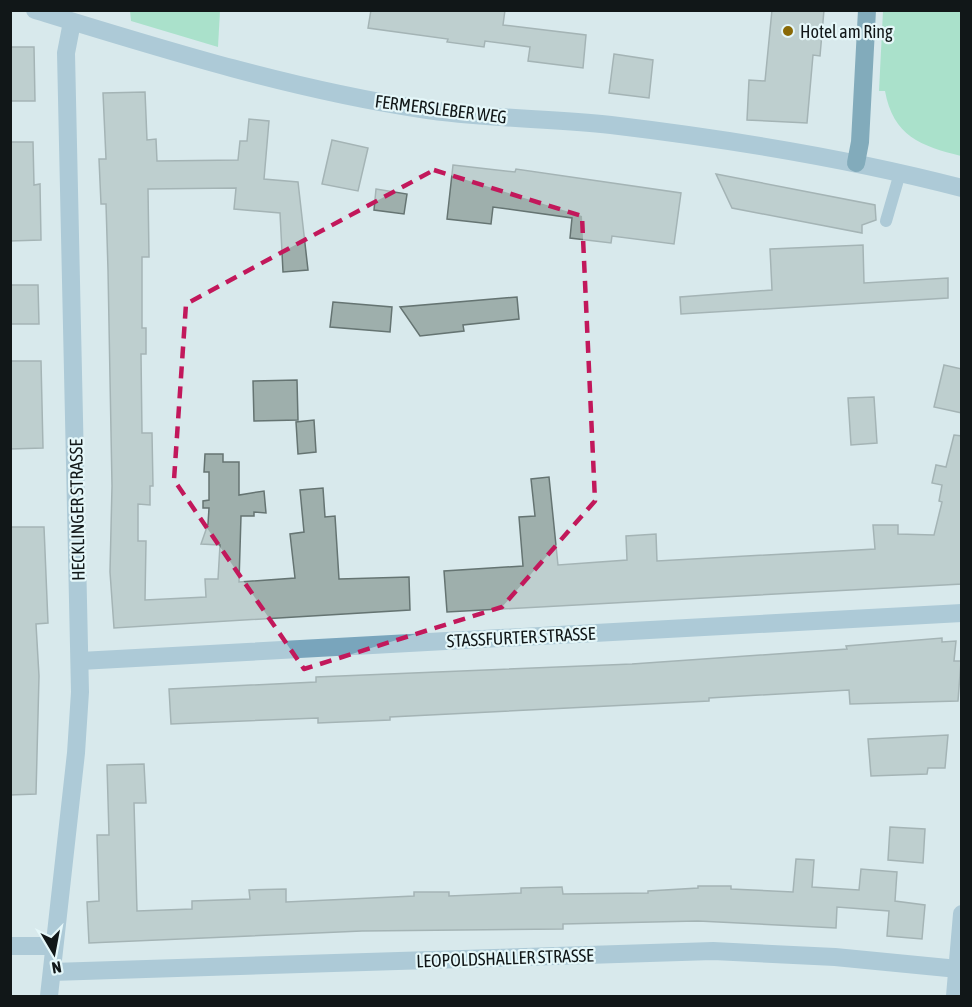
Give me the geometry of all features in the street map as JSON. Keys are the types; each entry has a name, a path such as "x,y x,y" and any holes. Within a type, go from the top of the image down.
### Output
{"highway":[{"path":"856,163 860,142 867,10"}],"street":[{"name":"FERMERSLEBER WEG","path":"35,10 247,72 386,103 455,114 568,121 662,132 856,163 962,188"},
{"name":"HECKLINGER STRASSE","path":"49,996 76,753 80,662 66,53 72,22"},
{"name":"STASSFURTER STRASSE","path":"80,662 962,613"},
{"path":"955,996 962,914"},
{"path":"10,946 54,946"},
{"name":"LEOPOLDSHALLER STRASSE","path":"52,972 713,951 835,957 958,969"}],"lane":[{"path":"886,221 900,173"}],"highlighted area":[{"path":"434,170 582,216 595,501 502,607 304,669 174,480 186,304"}],"green space":[{"path":"130,11 220,11 218,47 131,21"},
{"path":"883,11 961,11 961,156 933,148 911,137 895,119 885,91 879,91"}],"building":[{"path":"371,10 505,10 503,25 586,35 583,68 528,61 530,47 485,41 484,47 447,42 448,39 368,28"},
{"path":"772,10 824,10 820,56 813,55 807,123 747,120 749,80 765,81"},
{"path":"10,47 34,47 35,101 10,101"},
{"path":"614,54 653,60 649,98 609,93"},
{"path":"145,92 147,140 156,139 157,161 238,160 240,141 247,141 249,119 269,121 264,179 298,182 308,270 283,272 280,213 234,209 236,188 148,189 149,257 142,257 142,328 146,328 146,354 141,354 142,433 152,433 153,486 150,486 150,505 138,504 138,541 146,541 145,600 206,597 205,579 218,579 220,545 201,544 208,524 209,508 203,508 203,501 209,500 209,472 204,472 205,454 223,454 223,462 239,462 239,495 264,491 266,513 254,512 254,516 241,516 239,582 295,578 290,534 304,532 300,490 323,488 325,517 335,516 339,579 409,577 410,610 114,628 110,572 112,486 106,204 101,204 99,159 106,159 103,93"},
{"path":"332,140 368,148 358,191 322,184"},
{"path":"10,142 33,142 34,185 40,184 41,240 10,241"},
{"path":"453,165 515,172 516,169 681,193 674,244 612,236 611,243 570,238 572,218 493,207 491,224 447,219"},
{"path":"716,174 875,205 876,220 862,225 862,233 732,208"},
{"path":"376,189 407,194 404,214 374,210"},
{"path":"863,245 864,283 948,278 948,298 681,314 680,297 772,290 770,249"},
{"path":"10,285 38,285 39,324 10,324"},
{"path":"517,297 519,319 463,325 464,331 420,336 400,307"},
{"path":"333,302 392,307 390,332 330,327"},
{"path":"10,361 41,361 43,448 10,449"},
{"path":"944,365 962,369 962,413 934,407"},
{"path":"297,380 298,420 254,421 253,381"},
{"path":"874,397 877,443 851,445 848,398"},
{"path":"314,420 316,452 298,454 296,422"},
{"path":"954,435 962,436 962,584 447,612 444,571 523,566 519,517 535,516 531,479 549,477 558,565 627,560 626,536 656,534 657,561 875,549 873,525 898,525 898,534 934,535 942,502 939,501 942,485 932,483 936,465 946,467"},
{"path":"10,527 44,527 48,623 36,624 39,676 36,794 10,795"},
{"path":"942,638 942,642 956,641 954,661 961,661 958,701 850,704 849,690 709,698 709,701 390,717 390,720 318,723 318,718 171,724 169,689 316,682 316,677 632,664 847,649 846,646"},
{"path":"948,735 945,768 928,768 927,774 871,776 868,739"},
{"path":"144,764 146,803 134,803 137,911 192,909 192,901 250,899 249,890 286,889 286,902 414,896 414,892 449,892 449,896 521,893 521,888 562,887 563,894 648,893 648,891 698,888 698,886 731,886 731,889 793,892 796,859 814,860 812,887 859,890 861,869 897,872 895,901 925,905 922,939 887,936 889,911 837,907 836,928 698,921 563,924 563,929 362,931 89,943 87,902 99,901 97,835 109,835 107,765"},
{"path":"890,827 925,829 923,863 888,860"}],"place":[{"name":"Hotel am Ring","path":"788,31"}]}
